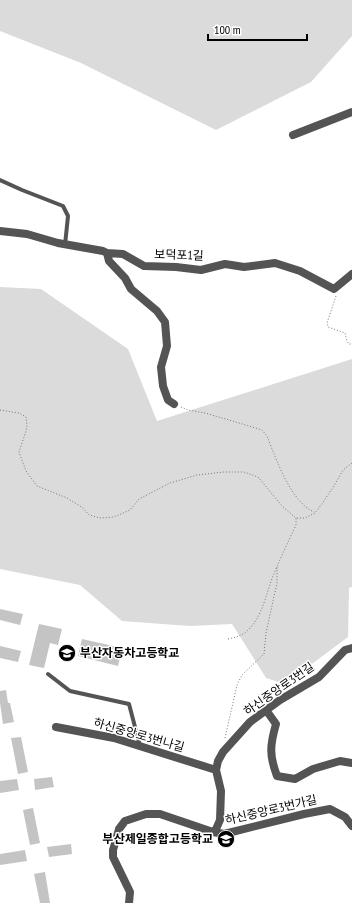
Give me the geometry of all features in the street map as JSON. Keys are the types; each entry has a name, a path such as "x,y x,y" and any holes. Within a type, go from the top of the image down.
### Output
{"street":[{"path":"292,135 352,112"},
{"name":"보덕포1길","path":"0,231 27,234 65,245 103,251 107,254 123,254 144,266 176,267 201,270 225,264 244,267 275,263 300,271 334,289"},
{"path":"107,254 109,261 125,278 131,289 157,311 166,322 167,346 162,367 163,386 168,400 174,404"},
{"path":"334,289 352,274"},
{"name":"하신중앙로3번길","path":"216,770 218,761 224,752 250,722 266,710 319,677 345,650 352,648"},
{"path":"266,710 276,724 271,741 271,761 277,776 295,779 314,769 340,761 352,763"},
{"name":"하신중앙로3번나길","path":"56,727 114,738 216,770"},
{"path":"129,903 130,892 113,857 113,850 120,829 125,821 146,814 160,814 213,832 220,820 221,791 216,770"},
{"name":"하신중앙로3번가길","path":"213,832 224,834 330,809 345,817 352,826"}],"lane":[{"path":"0,180 63,206 68,216 65,245"},
{"path":"48,674 70,691 129,704 140,746"}],"path":[{"path":"334,289 336,299 328,327 345,333 349,344 352,344"},
{"path":"174,404 188,410 205,413 262,430 267,436 287,483 302,504 315,513"},
{"path":"0,410 19,413 26,417 26,431 19,452 26,471 34,482 42,488 67,498 83,508 89,514 100,518 114,517 130,510 139,499 170,483 197,475 224,472 244,472 258,477 283,507 296,518 304,518 315,513 343,470 352,463"},
{"path":"228,640 242,635 256,621 264,606 277,566 296,525 296,518"},
{"path":"224,752 228,721 237,685 242,675 264,654 266,633 277,583 277,566"}],"shaded area":[{"path":"0,0 352,0 352,36 311,82 216,130 81,63 0,31"},
{"path":"0,287 41,289 128,349 157,421 352,359 352,587 349,588 348,637 285,684 266,678 232,624 190,626 122,621 80,585 0,569"}],"building":[{"path":"0,609 23,614 20,625 0,620"},
{"path":"39,624 62,629 58,645 50,643 44,668 29,665"},
{"path":"82,639 122,648 118,666 78,656"},
{"path":"0,646 21,651 18,662 0,658"},
{"path":"6,690 8,703 10,703 14,722 3,724 0,691"},
{"path":"21,737 28,772 18,774 11,738"},
{"path":"52,777 54,787 35,790 34,779"},
{"path":"17,779 19,790 0,793 0,781"},
{"path":"33,808 40,843 30,845 23,810"},
{"path":"71,844 72,854 49,857 47,847"},
{"path":"25,850 27,861 0,865 0,854"},
{"path":"45,872 50,903 40,903 34,874"}],"place":[{"name":"부산자동차고등학교","path":"67,653"},
{"name":"부산제일종합고등학교","path":"226,839"}]}
